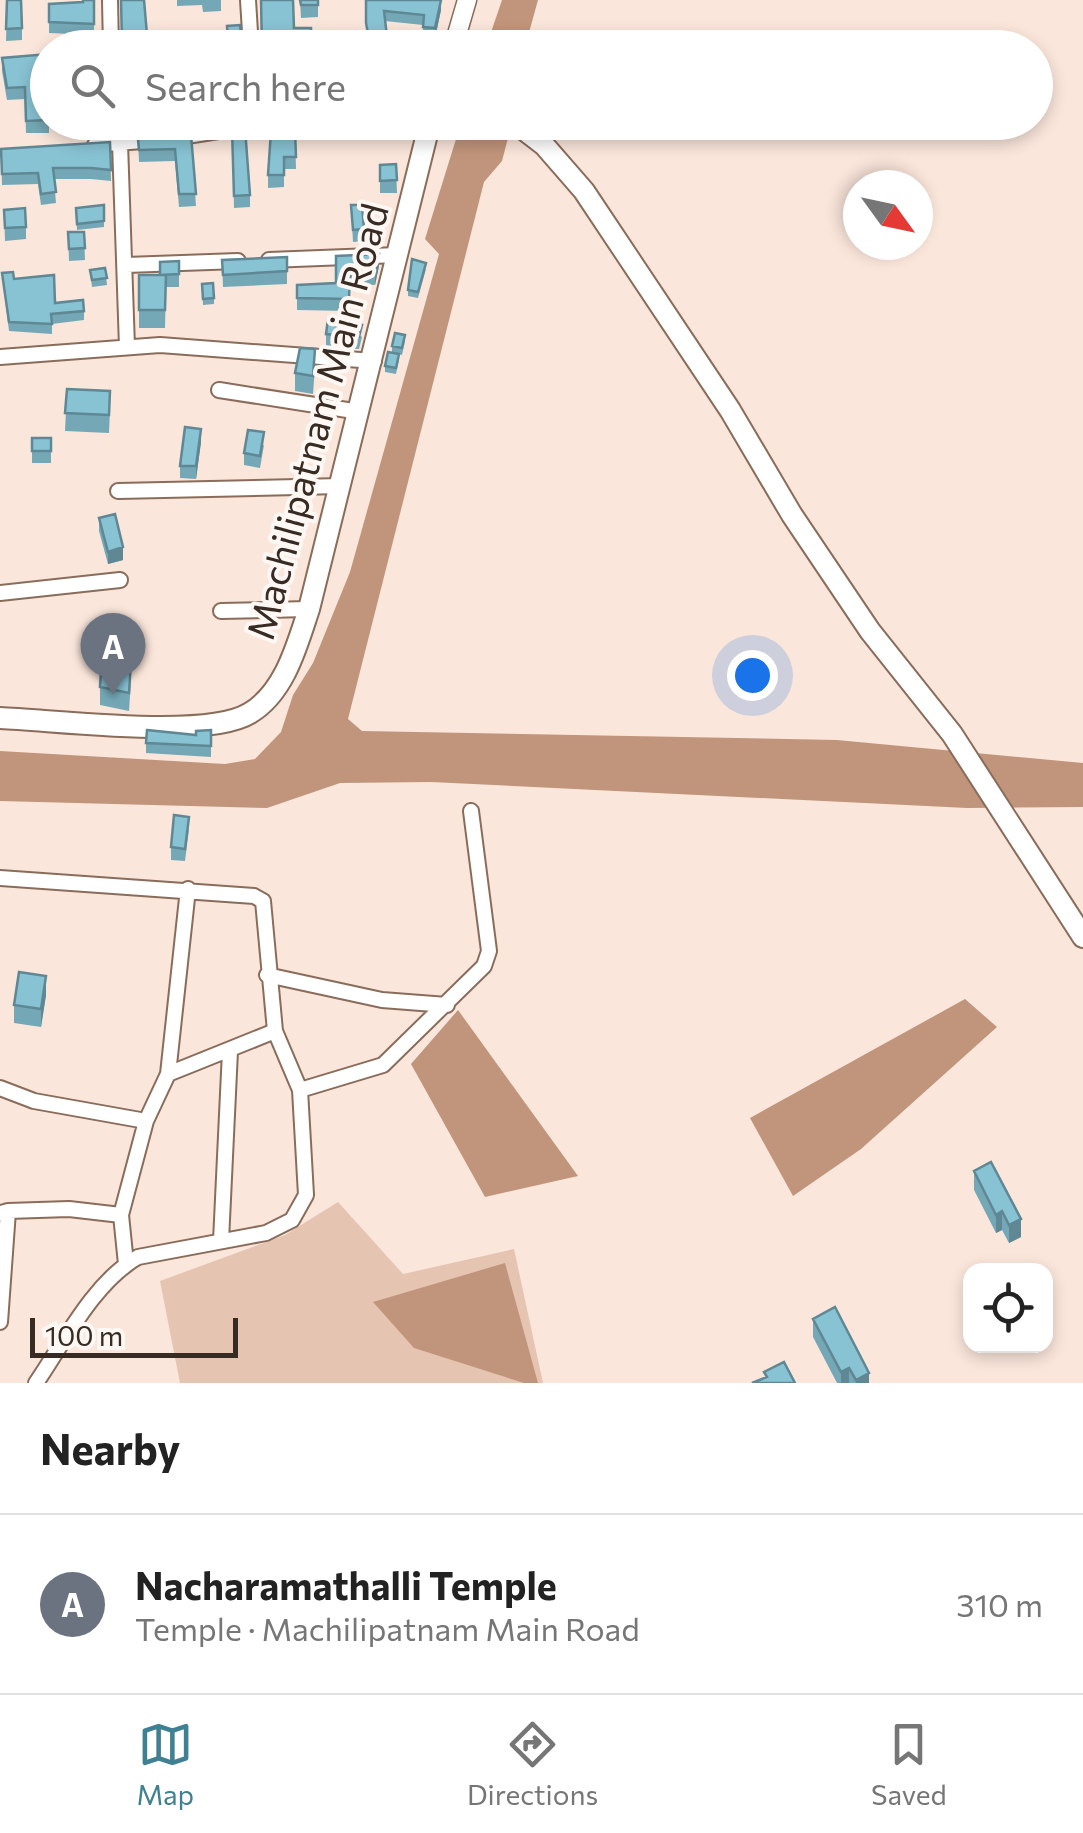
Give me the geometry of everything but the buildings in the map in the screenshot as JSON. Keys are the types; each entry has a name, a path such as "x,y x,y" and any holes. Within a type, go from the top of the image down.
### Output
{"main road":[{"name":"Machilipatnam Main Road","path":"0,718 214,726 250,714 282,679 309,608 374,361 426,140"},
{"path":"535,140 571,172 870,631 952,734 1083,938"}],"street":[{"path":"110,0 111,30"},
{"path":"248,0 249,30"},
{"path":"458,30 466,0"},
{"path":"80,146 154,140"},
{"path":"120,144 127,347"},
{"path":"126,265 398,255"},
{"path":"0,357 194,346 374,361"},
{"path":"219,390 360,412"},
{"path":"118,491 341,486"},
{"path":"0,593 120,580"},
{"path":"220,611 309,608"},
{"path":"300,1090 384,1066 484,966 489,951 472,810"},
{"path":"0,878 188,890 254,896 263,901 275,1031 300,1090 306,1194 300,1211 266,1233 138,1257 126,1264 89,1306 36,1383"},
{"path":"126,1264 121,1215 146,1121 168,1074 188,890"},
{"path":"267,975 382,1000 448,1006"},
{"path":"168,1074 275,1031"},
{"path":"221,1242 230,1051"},
{"path":"0,1088 34,1100 146,1121"},
{"path":"0,1322 4,1212 69,1209 121,1215"}],"shaded area":[{"path":"502,0 538,0 530,30 492,30"},
{"path":"456,140 508,140 502,161 484,182 348,719 362,731 837,740 1083,763 1083,807 967,808 431,782 340,783 267,808 0,801 0,751 225,764 255,759 281,732 293,695 313,663 350,572 439,254 425,239"},
{"path":"965,999 997,1027 861,1149 793,1196 750,1118"},
{"path":"458,1010 578,1176 485,1197 411,1064"},
{"path":"338,1202 403,1274 514,1249 543,1383 180,1383 160,1281 285,1235"},
{"path":"505,1263 538,1383 524,1383 414,1348 373,1302"}],"place":[{"name":"Nacharamathalli Temple","path":"113,695"}]}
